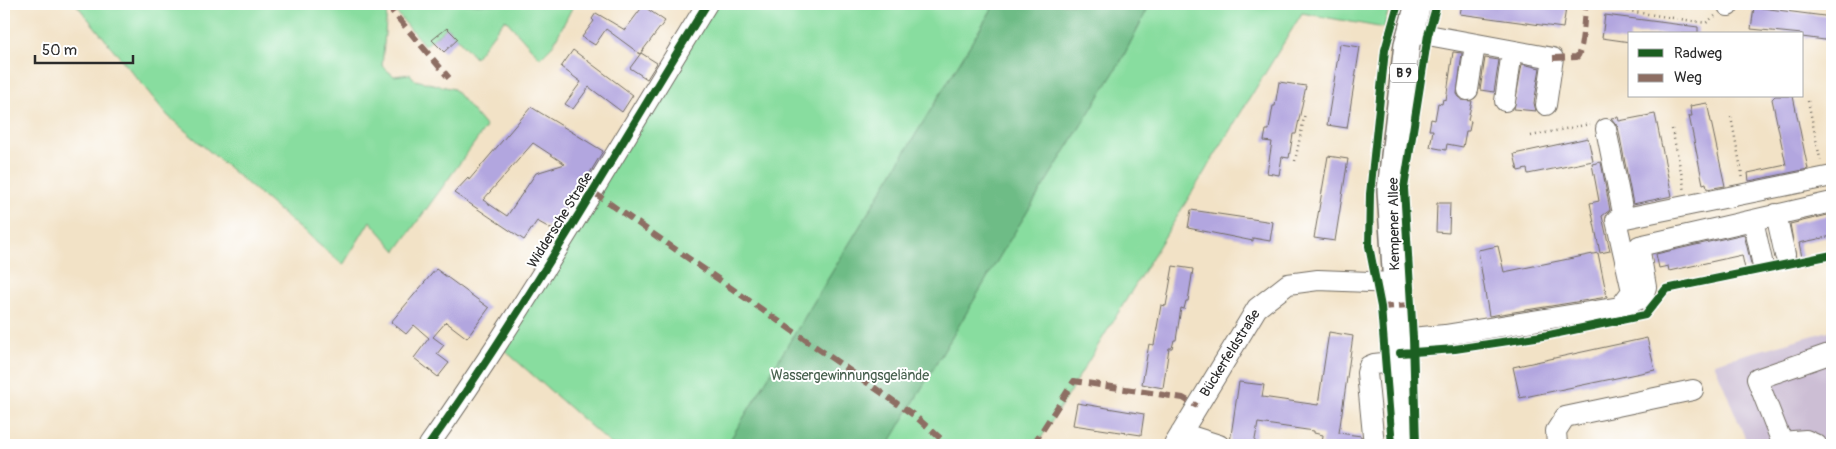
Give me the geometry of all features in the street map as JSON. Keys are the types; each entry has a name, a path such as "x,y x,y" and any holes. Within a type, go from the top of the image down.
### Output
{"main road":[{"name":"Kempener Allee","path":"1406,445 1390,190 1410,34 1418,4"}],"street":[{"name":"Widdersche Straße","path":"429,445 462,398 574,222 707,4"},
{"path":"1410,34 1428,35 1553,58 1546,105"},
{"path":"1468,90 1475,45"},
{"path":"1505,101 1512,51"},
{"path":"1606,128 1624,218"},
{"path":"1620,307 1632,291 1616,220 1828,177"},
{"path":"1374,445 1367,373 1369,366 1400,350 1444,335 1620,307 1642,298 1646,286 1638,246 1832,202"},
{"path":"1776,214 1785,255"},
{"path":"1754,220 1762,261"},
{"name":"Bückerfeldstraße","path":"1177,439 1258,308 1288,284 1318,280 1395,282"},
{"path":"1817,445 1806,440 1782,444 1757,379 1832,353"},
{"path":"1557,445 1556,431 1565,417 1693,390"},
{"path":"1177,439 1219,445"}],"path":[{"path":"1583,4 1706,22 1728,5"},
{"path":"1808,101 1828,177"},
{"path":"1295,161 1305,113"},
{"path":"1731,117 1746,194"},
{"path":"1531,136 1594,123 1606,128"},
{"path":"1672,129 1688,205"}],"shaded area":[{"path":"1832,330 1832,445 1748,445 1714,363"}],"green space":[{"path":"76,4 381,4 387,11 382,66 394,76 410,74 415,80 454,89 486,127 396,251 370,221 343,265 168,116"},
{"path":"389,4 574,4 553,45 540,58 505,19 475,58 447,27 425,46"},
{"path":"713,4 995,4 727,445 612,445 502,348"},
{"name":"Wassergewinnungsgelände","path":"995,4 1150,4 1121,61 1006,246 888,445 727,445"},
{"path":"1150,4 1390,4 1384,28 1302,13 1037,445 888,445 1006,246 1121,61"}],"building":[{"path":"1462,4 1538,4 1566,8 1563,28 1460,14"},
{"path":"643,6 665,21 640,54 606,29 595,45 582,37 594,21 592,19 596,13 625,30"},
{"path":"1754,7 1832,17 1832,41 1804,37 1804,32 1751,29"},
{"path":"1605,15 1698,27 1698,32 1628,32 1628,42 1602,38"},
{"path":"447,28 458,39 444,52 432,40"},
{"path":"1340,44 1360,47 1347,128 1327,125"},
{"path":"573,50 633,95 622,112 589,87 573,109 565,104 581,82 561,67"},
{"path":"1453,52 1462,53 1457,94 1461,100 1472,101 1468,120 1471,121 1469,131 1466,131 1463,147 1447,144 1446,150 1430,147 1433,130 1429,130 1431,119 1435,120 1438,103 1442,104 1443,99 1446,100"},
{"path":"641,53 657,63 647,79 630,68"},
{"path":"1485,58 1499,60 1494,92 1480,90"},
{"path":"1522,64 1540,68 1534,103 1536,111 1514,109"},
{"path":"1279,82 1306,86 1296,134 1293,134 1289,158 1282,157 1279,175 1267,173 1272,142 1264,141 1266,130 1269,130"},
{"path":"1793,98 1808,169 1749,181 1748,173 1786,165 1772,99"},
{"path":"1707,103 1725,186 1707,189 1706,183 1703,184 1689,116 1692,116 1690,106"},
{"path":"531,107 603,151 555,231 537,221 524,240 454,193 468,178 469,180","holes":["533,143 565,164 536,173 507,216 483,200"]},
{"path":"1655,114 1672,196 1633,204 1618,127 1611,118 1618,117 1619,121"},
{"path":"1588,138 1593,161 1528,174 1527,169 1518,171 1514,154"},
{"path":"1328,156 1348,159 1335,241 1314,238"},
{"path":"1601,162 1610,210 1602,216 1610,251 1600,253 1590,203 1599,201 1592,164"},
{"path":"1437,203 1450,203 1449,233 1436,232"},
{"path":"1191,210 1273,222 1270,241 1253,238 1253,241 1188,228"},
{"path":"1832,214 1832,236 1799,243 1802,257 1796,258 1790,224"},
{"path":"1744,234 1752,268 1745,269 1742,255 1669,271 1668,266 1659,268 1656,254"},
{"path":"1498,246 1504,272 1598,253 1607,297 1489,316 1478,250"},
{"path":"1173,266 1193,269 1188,301 1186,301 1184,309 1181,308 1176,340 1174,340 1172,348 1169,348 1163,388 1142,384 1149,344 1154,345 1161,305 1166,306"},
{"path":"436,269 489,308 467,338 446,322 433,337 444,345 437,354 449,363 438,377 414,358 429,338 414,325 406,334 391,322"},
{"path":"1329,332 1353,336 1339,433 1361,436 1362,445 1322,445 1323,435 1314,433 1314,431 1258,423 1254,445 1230,442 1239,382 1264,385 1262,397 1318,405"},
{"path":"1647,338 1655,370 1520,398 1513,367"},
{"path":"1077,403 1144,414 1141,435 1073,425"}],"marked path":[{"path":"386,4 449,78"},
{"path":"1553,58 1577,57 1582,40 1586,4"},
{"path":"593,192 915,416 948,445"},
{"path":"1381,307 1410,305"},
{"path":"1033,445 1074,381 1183,398 1197,406"}],"cycle path":[{"path":"429,445 537,282 707,4"},
{"path":"1392,445 1381,307 1369,246 1370,194 1385,50 1398,4"},
{"path":"1416,445 1413,338 1404,188 1428,35 1437,4"},
{"path":"1400,353 1455,349 1549,335 1645,315 1666,289 1832,255"}]}
